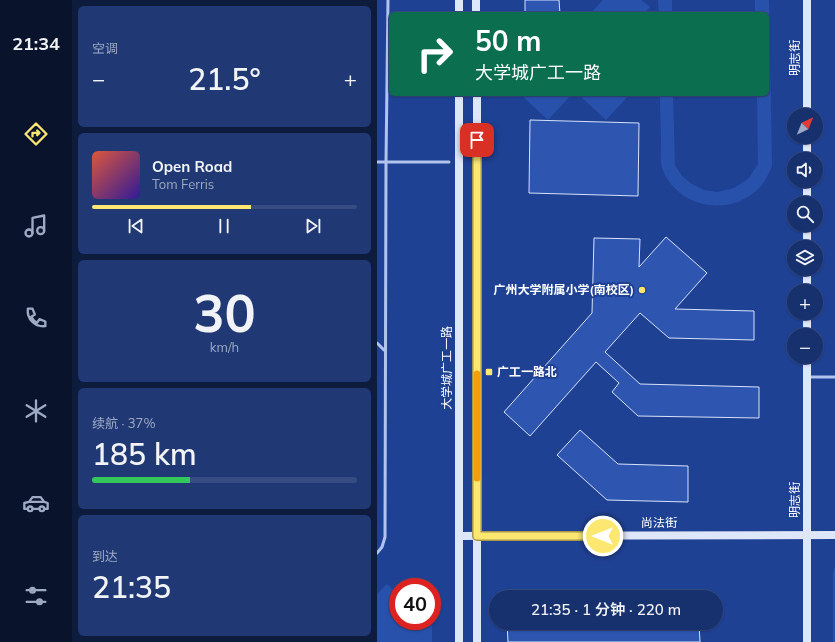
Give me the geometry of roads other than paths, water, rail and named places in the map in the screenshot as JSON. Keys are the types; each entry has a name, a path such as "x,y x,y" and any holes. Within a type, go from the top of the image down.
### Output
{"main road":[{"path":"459,0 459,12"},
{"path":"477,0 477,12"},
{"name":"明志街","path":"807,0 807,108"},
{"name":"大学城广工一路","path":"459,96 459,642"},
{"path":"477,96 477,642"},
{"name":"明志街","path":"807,364 807,642"},
{"name":"尚法街","path":"459,536 835,535"}],"lane":[{"path":"377,553 382,547 385,537 388,0"},
{"path":"377,162 449,162"},
{"path":"377,343 385,350"},
{"path":"807,378 835,377"}],"place":[{"name":"广州大学附属小学(南校区)","path":"642,290"},
{"name":"广工一路北","path":"489,372"}]}
